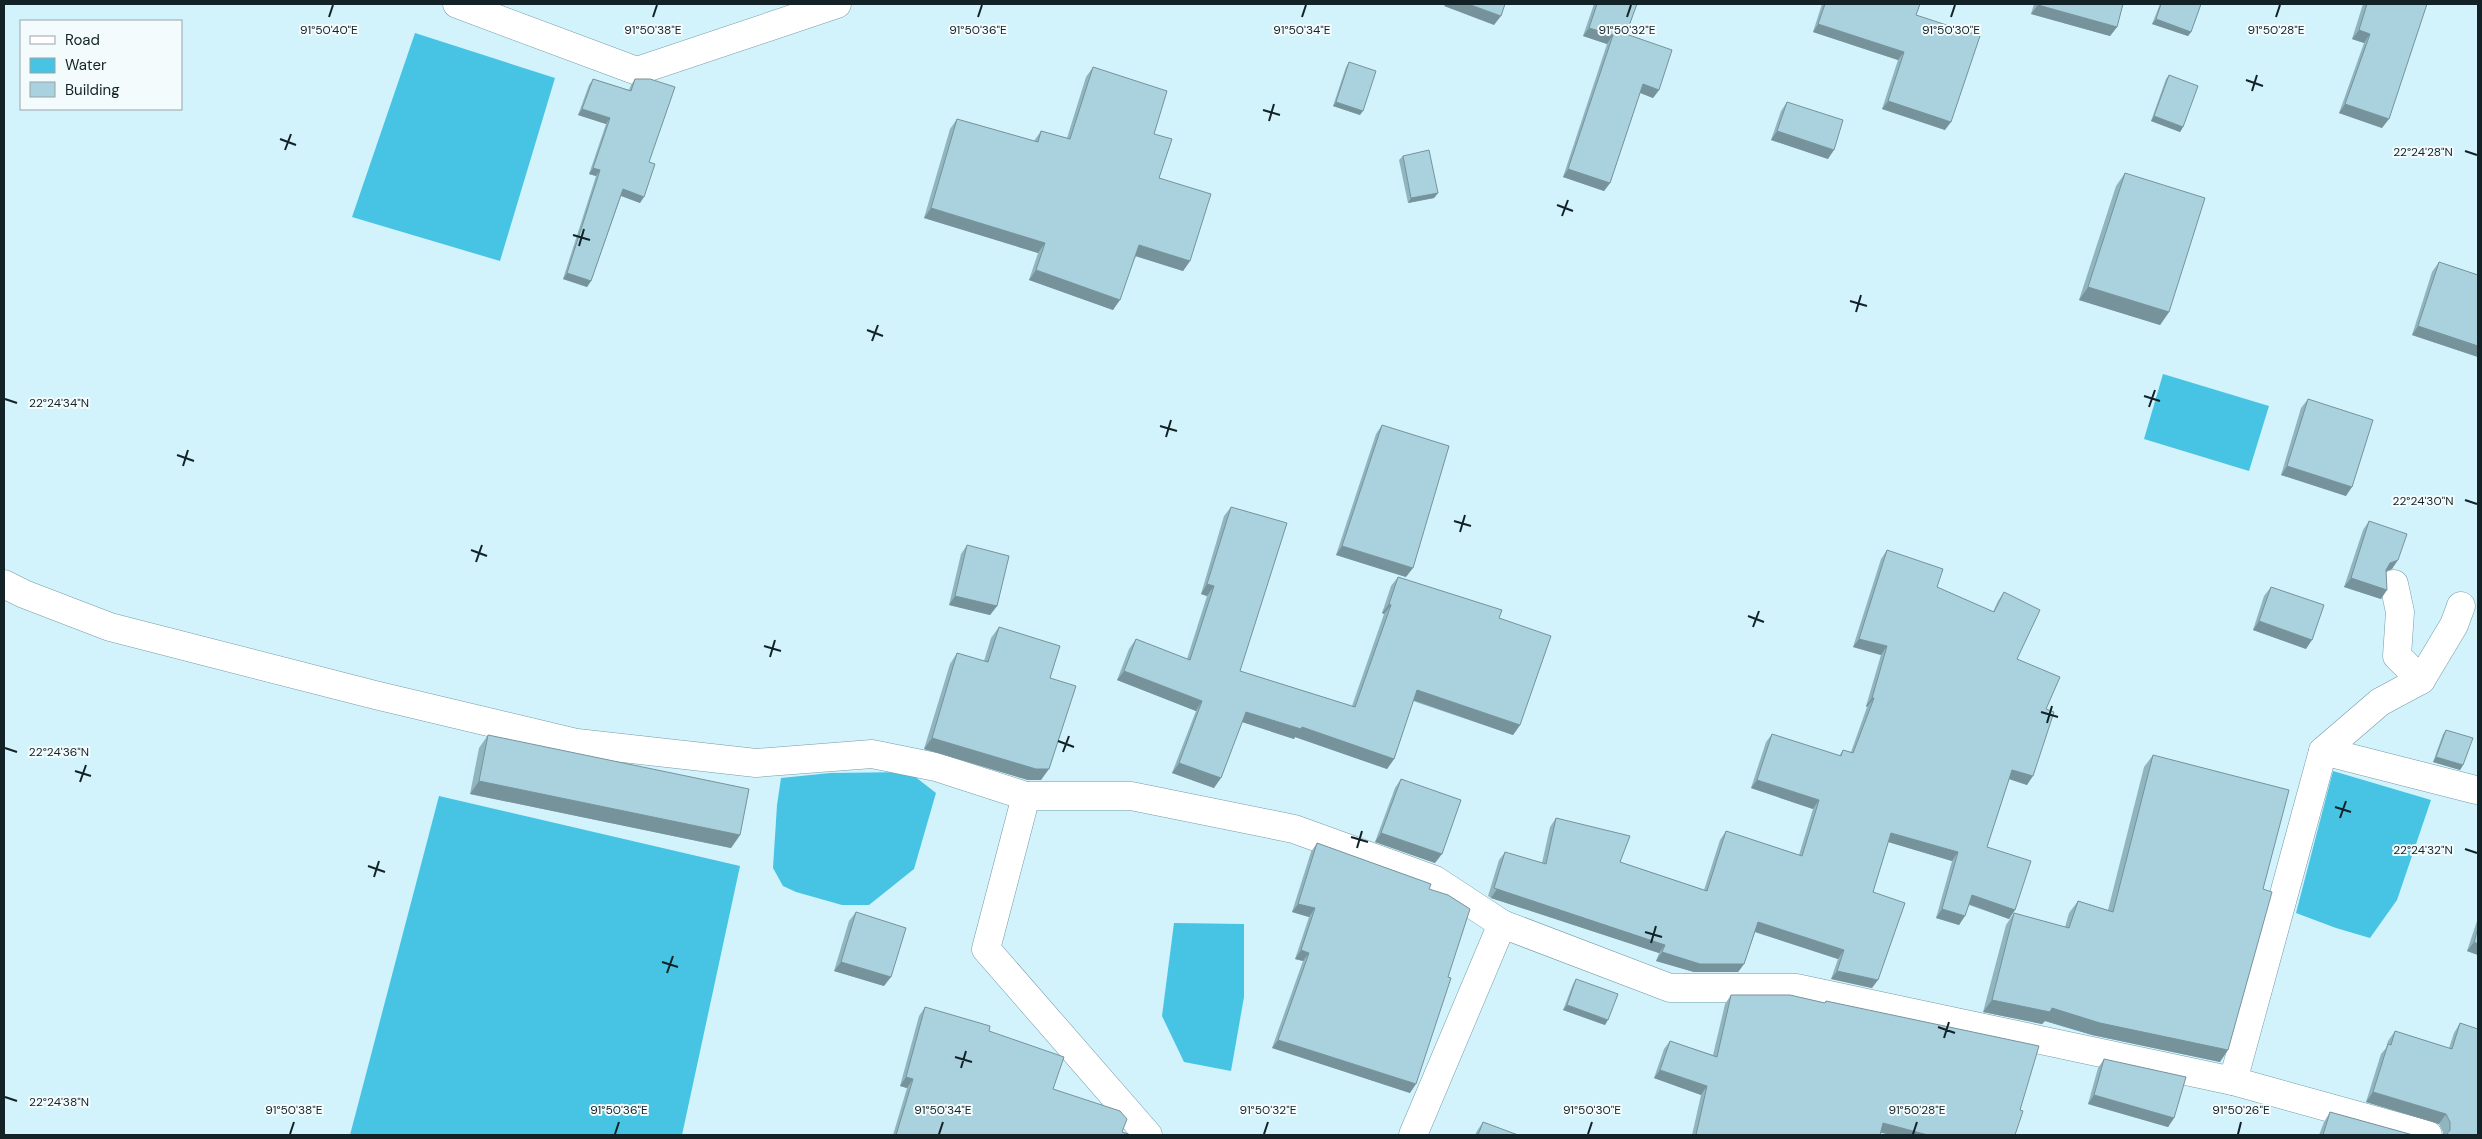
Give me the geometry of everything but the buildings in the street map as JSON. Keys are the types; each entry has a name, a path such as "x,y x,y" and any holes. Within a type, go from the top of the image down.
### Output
{"street":[{"path":"457,4 637,71 837,4"},
{"path":"4,584 24,594 110,627 375,695 577,743 756,763 872,754 936,768 1026,796 1131,796 1294,828 1435,880 1502,924 1670,988 1796,988 2233,1082 2428,1135"},
{"path":"2394,584 2400,612 2397,656 2421,680"},
{"path":"2233,1082 2323,751 2380,702 2421,680 2454,625 2461,606"},
{"path":"2323,751 2476,790"},
{"path":"1026,796 986,949 1148,1135"},
{"path":"1414,1135 1502,924"}],"water":[{"path":"415,33 555,78 500,261 352,217"},
{"path":"2163,374 2269,406 2249,471 2144,439"},
{"path":"2333,771 2431,800 2397,900 2370,938 2296,913"},
{"path":"909,772 936,793 914,869 869,905 842,905 796,892 783,886 773,868 777,805 781,778 830,773"},
{"path":"439,796 740,866 682,1135 350,1135"},
{"path":"1174,923 1244,924 1244,997 1231,1071 1184,1062 1162,1016"}]}
